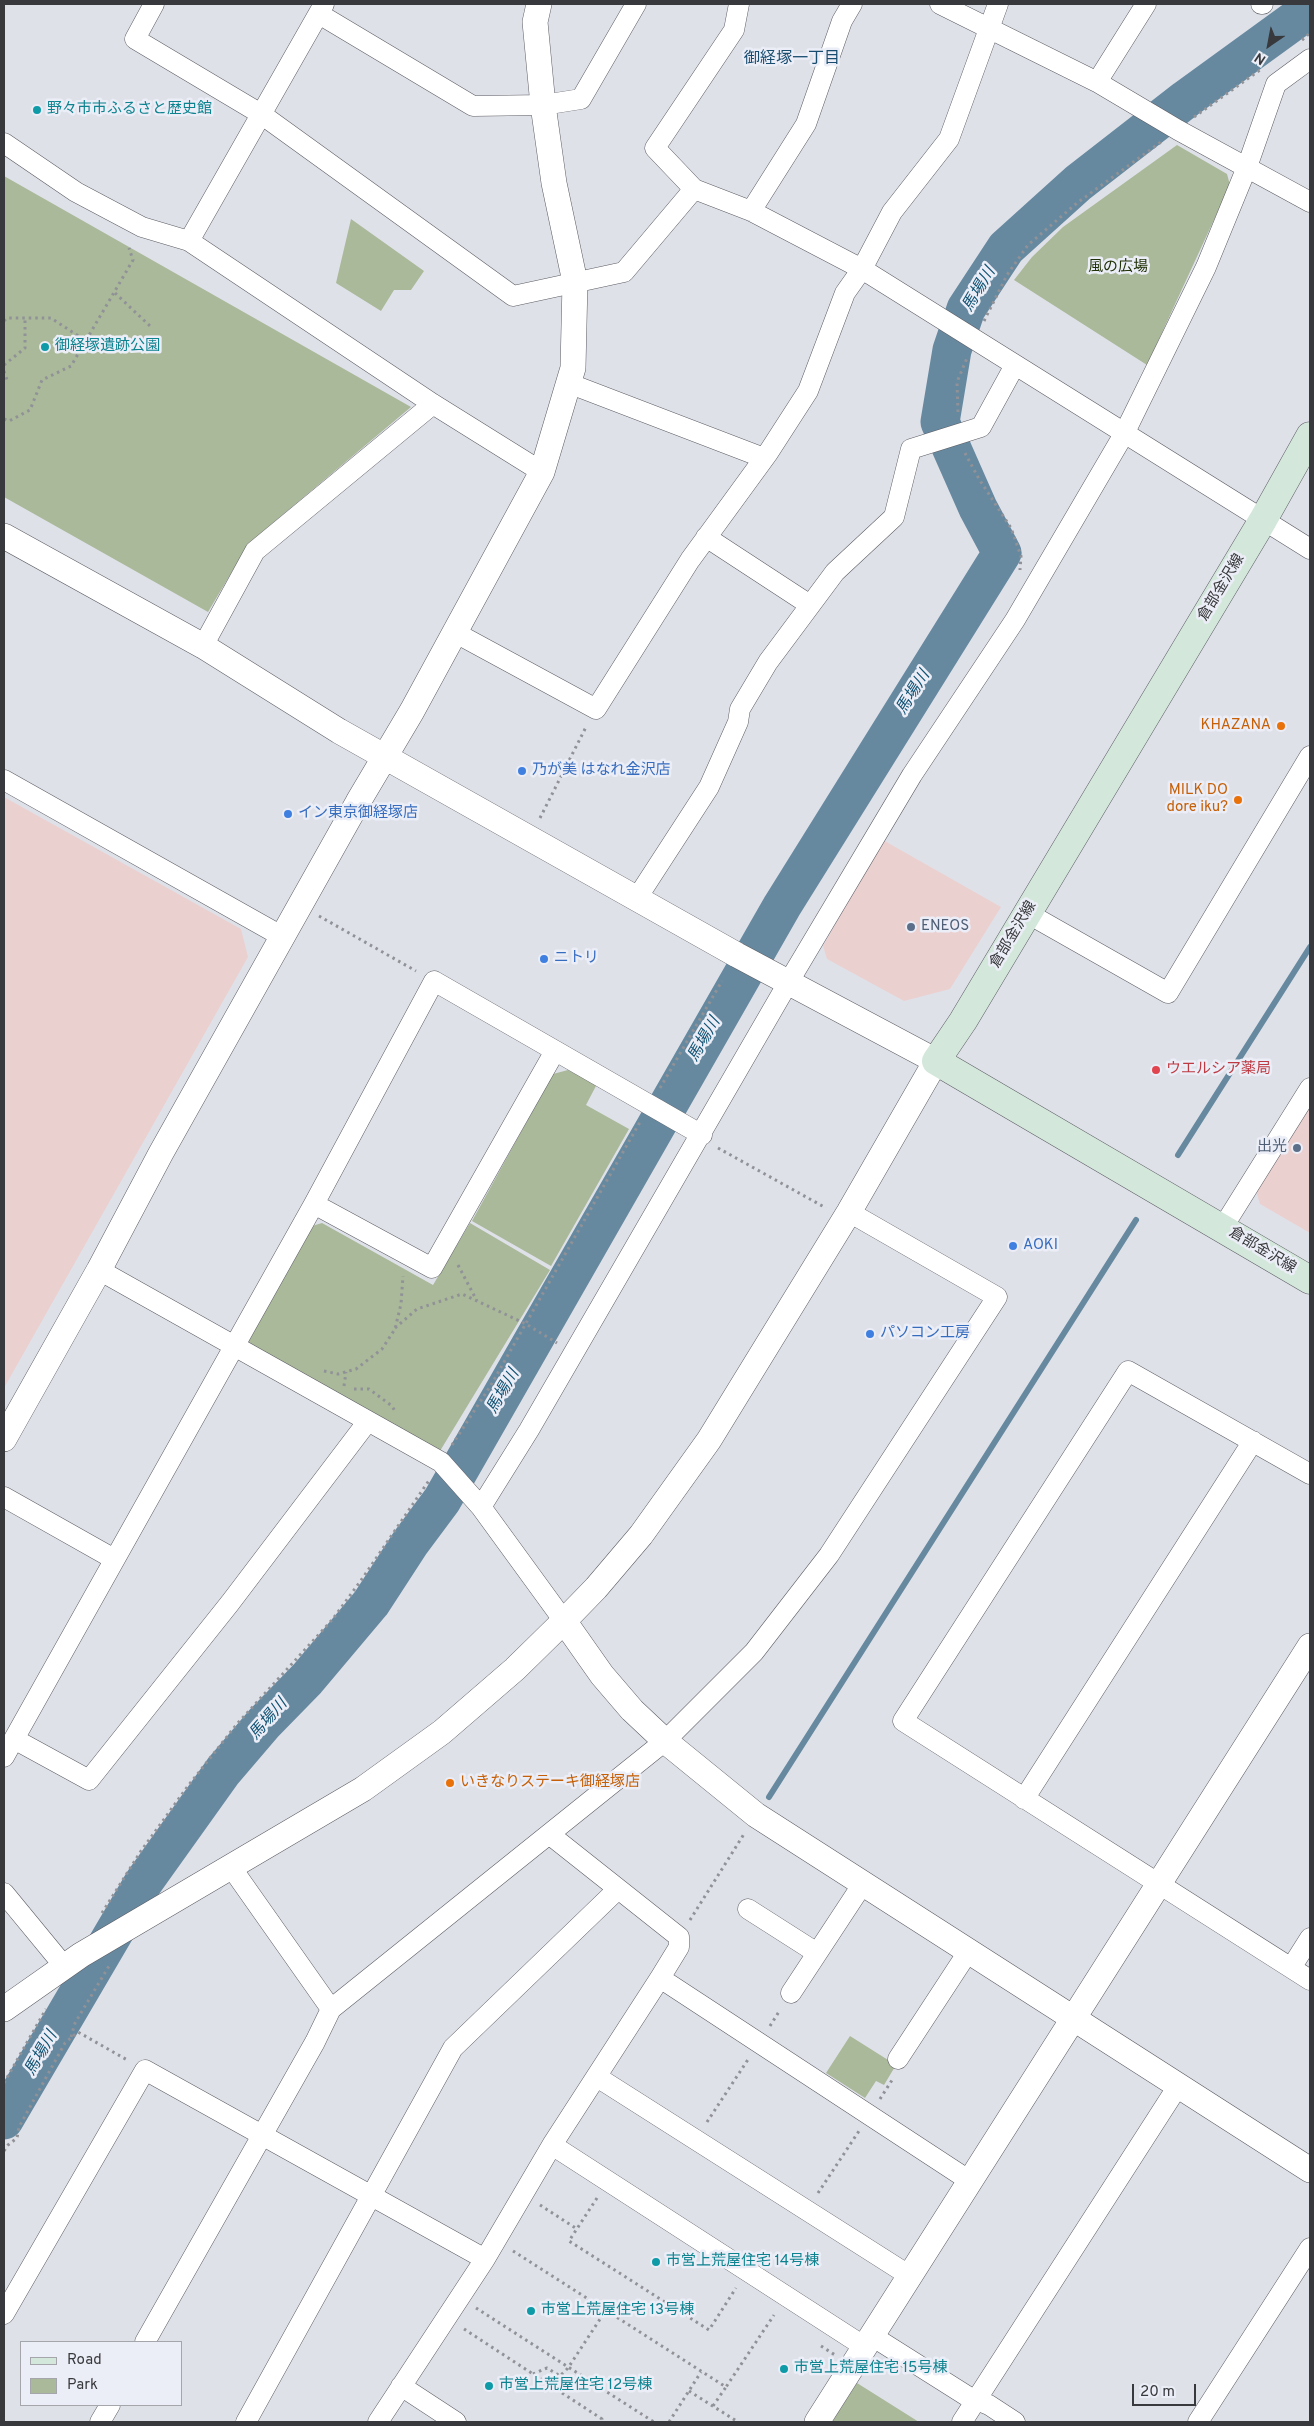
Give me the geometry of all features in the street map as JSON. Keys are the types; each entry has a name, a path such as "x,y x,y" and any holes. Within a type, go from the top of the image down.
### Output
{"main road":[{"name":"倉部金沢線","path":"1310,436 1263,520 936,1061 1310,1280"}],"street":[{"path":"154,4 135,39 261,114 514,296 624,272 694,189"},
{"path":"4,1439 99,1270 161,1153 386,756 542,472 573,368 575,282 554,183 543,105 535,22 539,4"},
{"path":"189,241 322,9 473,106 543,105 581,99 636,4"},
{"path":"739,4 734,30 655,148 694,189 751,211 862,269 1310,549"},
{"path":"751,211 806,124 842,21 852,4"},
{"path":"940,4 1097,82 1151,112 1175,128 1310,202"},
{"path":"454,632 596,709 706,537 764,458 808,391 845,293 862,269 892,212 949,138 998,4"},
{"path":"1097,82 1146,4"},
{"path":"480,1507 529,1430 695,1133 788,983 912,775 1015,620 1124,434 1206,267 1247,166 1276,84 1310,59"},
{"path":"4,143 76,192 142,227 189,241 433,404 542,472"},
{"path":"637,898 709,787 738,722 740,709 768,662 835,572 894,517 911,449 981,427 1015,366"},
{"path":"568,383 764,458"},
{"path":"202,646 255,552 433,404"},
{"path":"4,536 202,646 340,731 736,955 936,1061 838,1210 704,1448 641,1535 596,1588 564,1621 515,1669 442,1732 363,1789 85,1952 4,2009"},
{"path":"706,537 810,605"},
{"path":"1027,913 1168,994 1310,756"},
{"path":"4,780 283,937"},
{"path":"4,1757 314,1204 434,981 695,1133"},
{"path":"314,1204 432,1268 556,1051"},
{"path":"1222,1227 1310,1088"},
{"path":"146,2341 316,2042 331,2009 665,1741 754,1652 829,1555 998,1297 838,1210"},
{"path":"99,1270 448,1468 480,1507 602,1675 632,1710 665,1741 756,1815 862,1885 1074,2018 1310,2170"},
{"path":"1310,1474 1128,1371 903,1721 1310,1980"},
{"path":"14,1739 90,1780 230,1603 368,1421"},
{"path":"1024,1799 1253,1442"},
{"path":"4,1497 114,1560"},
{"path":"817,2422 1310,1646"},
{"path":"378,2422 485,2259 552,2145 679,1947 679,1937 548,1834"},
{"path":"231,1868 331,2009"},
{"path":"791,1994 862,1885"},
{"path":"246,2422 453,2048 617,1890"},
{"path":"4,1893 64,1966"},
{"path":"748,1909 818,1953"},
{"path":"1291,1968 1310,1938"},
{"path":"898,2059 968,1952"},
{"path":"660,1978 970,2180"},
{"path":"4,2314 145,2070 485,2259"},
{"path":"597,2076 910,2276"},
{"path":"962,2422 1178,2086"},
{"path":"552,2145 868,2341 989,2405 1015,2422"},
{"path":"1198,2422 1310,2248"},
{"path":"401,2386 456,2422"},
{"path":"100,2422 109,2406"}],"path":[{"path":"1297,43 1310,33"},
{"path":"1019,574 1021,556 1011,528 979,479 966,453 961,434 957,382 975,340 1007,275 1028,245 1076,203 1175,128 1261,69"},
{"path":"4,419 9,421 30,410 42,380 71,366 133,260 129,248"},
{"path":"115,293 150,326"},
{"path":"4,321 7,318 52,318 86,341"},
{"path":"4,365 25,348 25,318"},
{"path":"4,370 7,380"},
{"path":"530,838 596,709"},
{"path":"319,916 434,981"},
{"path":"695,1133 838,1210"},
{"path":"445,1246 462,1271 477,1301"},
{"path":"395,1329 401,1304 405,1253"},
{"path":"322,1371 338,1374 356,1369 382,1350 395,1329 417,1309 462,1294 554,1341"},
{"path":"679,1937 748,1829"},
{"path":"71,2038 76,2024 113,1959"},
{"path":"696,2140 791,1994"},
{"path":"4,2083 49,2004"},
{"path":"4,2151 17,2138 19,2127 65,2043 78,2032 145,2070"},
{"path":"807,2210 900,2067 898,2059"},
{"path":"608,2181 570,2241 709,2330 737,2286"},
{"path":"533,2201 577,2229"},
{"path":"507,2258 512,2250 726,2387"},
{"path":"472,2315 481,2300"},
{"path":"476,2308 654,2422"},
{"path":"533,2374 547,2368 560,2376 568,2368 606,2310"},
{"path":"713,2406 773,2314 781,2319"},
{"path":"459,2336 468,2322"},
{"path":"464,2328 602,2419 600,2422"},
{"path":"813,2341 838,2357"},
{"path":"669,2422 701,2372"},
{"path":"689,2391 738,2422"}],"shaded area":[{"path":"4,797 241,929 248,957 4,1388"},
{"name":"ENEOS","path":"883,840 1001,907 950,989 904,1001 827,959 823,946"},
{"name":"出光","path":"1310,1106 1310,1233 1260,1204 1256,1191"}],"green space":[{"name":"風の広場","path":"1177,145 1227,174 1230,185 1147,365 1014,280 1032,257 1063,227"},
{"path":"4,176 411,407 249,543 208,612 4,497"},
{"path":"351,219 424,271 411,290 394,290 381,311 336,283"},
{"path":"568,1070 597,1084 586,1105 629,1129 551,1266 472,1221 553,1074"},
{"path":"322,1223 433,1285 470,1223 550,1270 440,1451 245,1343 312,1226"},
{"path":"850,2036 896,2065 884,2085 876,2081 865,2098 826,2073"},
{"path":"857,2383 919,2422 832,2422"}],"waterway":[{"name":"馬場川","path":"4,2120 143,1883 223,1771 264,1723 307,1679 371,1603 410,1543 442,1500 782,906 1002,553 978,508 940,422 952,350 966,309 1006,248 1078,183 1186,99 1310,9"},
{"path":"1178,1155 1310,947"},
{"path":"769,1797 1136,1220"}],"place":[{"name":"野々市市ふるさと歴史館","path":"37,110"},
{"name":"御経塚遺跡公園","path":"45,347"},
{"name":"KHAZANA","path":"1281,726"},
{"name":"乃が美 はなれ金沢店","path":"522,771"},
{"name":"MILK DO dore iku?","path":"1238,800"},
{"name":"イン東京御経塚店","path":"288,814"},
{"name":"ENEOS","path":"911,927"},
{"name":"ニトリ","path":"544,959"},
{"name":"ウエルシア薬局","path":"1156,1070"},
{"name":"出光","path":"1297,1148"},
{"name":"AOKI","path":"1013,1246"},
{"name":"パソコン工房","path":"870,1334"},
{"name":"いきなりステーキ御経塚店","path":"450,1783"},
{"name":"市営上荒屋住宅 14号棟","path":"656,2262"},
{"name":"市営上荒屋住宅 13号棟","path":"531,2311"},
{"name":"市営上荒屋住宅 15号棟","path":"784,2369"},
{"name":"市営上荒屋住宅 12号棟","path":"489,2386"}],"district":[{"name":"御経塚一丁目","path":"792,60"}]}
